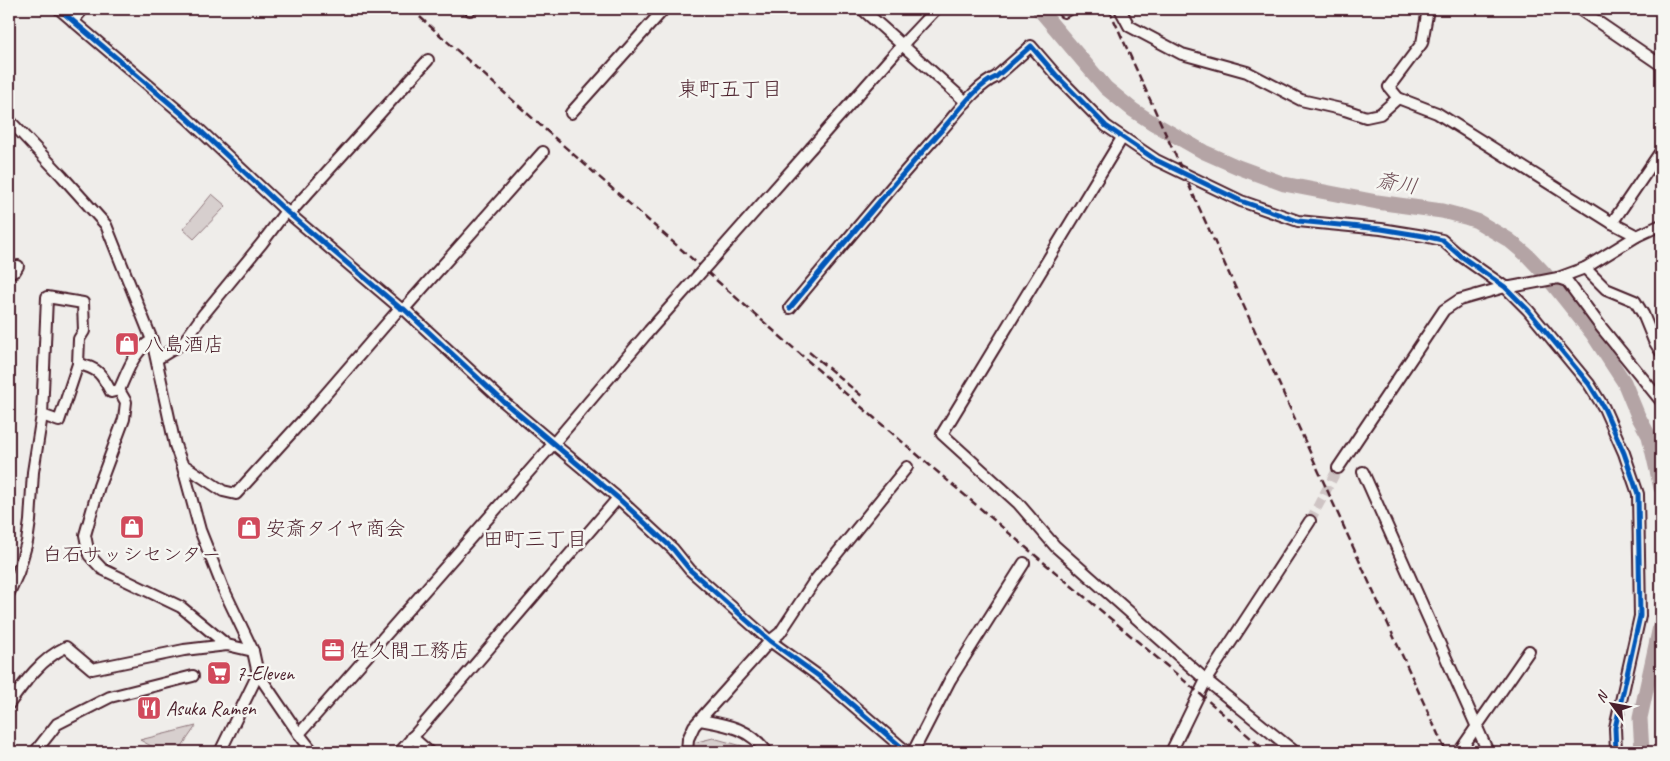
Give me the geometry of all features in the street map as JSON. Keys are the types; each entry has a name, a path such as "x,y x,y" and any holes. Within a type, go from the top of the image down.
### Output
{"street":[{"path":"59,9 187,118 287,213 402,308 504,402 618,498 674,549 690,570 770,641 828,683 907,752"},
{"path":"73,20 83,9"},
{"path":"571,113 664,9"},
{"path":"862,9 966,102"},
{"path":"299,734 554,443 649,331 936,9"},
{"path":"1062,9 1064,12 1069,9"},
{"path":"1120,9 1129,26 1182,54 1247,72 1301,100 1366,117 1380,114 1398,98"},
{"path":"1428,9 1422,42 1389,87 1398,98 1437,113 1612,224 1637,236"},
{"path":"1579,9 1661,65"},
{"path":"790,308 902,174 966,102 1031,46 1056,75 1106,126 1156,160 1228,196 1298,221 1380,229 1442,240 1458,254 1508,287 1590,384 1604,408 1624,453 1638,494 1640,616 1615,728 1616,752"},
{"path":"157,360 183,343 203,315 287,213 428,60"},
{"path":"9,120 106,225 152,340 175,445 200,530 223,588 252,651 258,674 313,752"},
{"path":"1122,138 942,434 1018,503 1055,546 1206,680 1295,752"},
{"path":"182,464 223,491 236,494 543,152"},
{"path":"1612,224 1661,152"},
{"path":"1338,468 1444,310 1459,300 1508,287 1558,278 1585,268 1637,236 1661,225"},
{"path":"1585,268 1606,290 1635,301 1661,352"},
{"path":"1558,278 1567,281 1661,402"},
{"path":"9,593 18,573 27,542 30,521 32,472 42,415 47,297 83,303 84,331 79,339 78,364 59,421 42,415"},
{"path":"119,390 132,362 142,347 152,340"},
{"path":"78,364 91,367 103,377 111,392 119,390"},
{"path":"119,390 126,402 124,420 92,510 86,535 89,556 102,569 180,607 228,645"},
{"path":"687,752 688,738 694,726 770,641 780,633 813,583 907,467"},
{"path":"1362,472 1488,752"},
{"path":"400,752 618,498"},
{"path":"1172,752 1206,680 1310,521"},
{"path":"913,752 950,680 1024,563"},
{"path":"9,704 24,683 54,652 66,647 92,669 184,650 228,645 252,651"},
{"path":"1459,752 1529,651"},
{"path":"220,752 258,674"},
{"path":"35,752 58,724 110,697 193,676"},
{"path":"700,720 738,728 753,737 767,752"},
{"path":"412,737 429,752"}],"shaded area":[{"path":"212,194 226,206 194,239 183,229"},
{"path":"196,726 178,752 162,752 140,740"},
{"path":"713,738 742,746 752,752 673,752 677,747"}],"waterway":[{"name":"斎川","path":"1039,9 1106,88 1133,110 1204,152 1284,184 1377,202 1442,211 1465,217 1477,221 1509,240 1545,274 1592,333 1624,382 1638,416 1649,436 1661,488"},
{"name":"斎川","path":"1642,752 1640,718 1661,622"}],"tunnel":[{"path":"1310,521 1338,468"}],"railway":[{"path":"411,9 824,375 1267,752"},
{"path":"1109,9 1446,752"},
{"path":"809,352 863,397"}],"cycle path":[{"path":"59,9 187,118 286,211 400,308 404,309 504,402 618,498 673,549 690,570 770,641 820,677 907,752"},
{"path":"790,308 882,198 966,102 980,87 996,77 1031,46 1056,75 1106,126 1156,160 1241,201 1298,221 1381,229 1442,240 1458,254 1505,287 1528,310 1589,384 1604,408 1624,453 1638,494 1640,616 1615,728 1616,752"}],"place":[{"name":"八島酒店","path":"127,344"},
{"name":"白石サッシセンター","path":"132,527"},
{"name":"安斎タイヤ商会","path":"249,528"},
{"name":"佐久間工務店","path":"333,650"},
{"name":"7-Eleven","path":"219,673"},
{"name":"Asuka Ramen","path":"149,708"}],"district":[{"name":"東町五丁目","path":"730,89"},
{"name":"田町三丁目","path":"535,539"}]}
